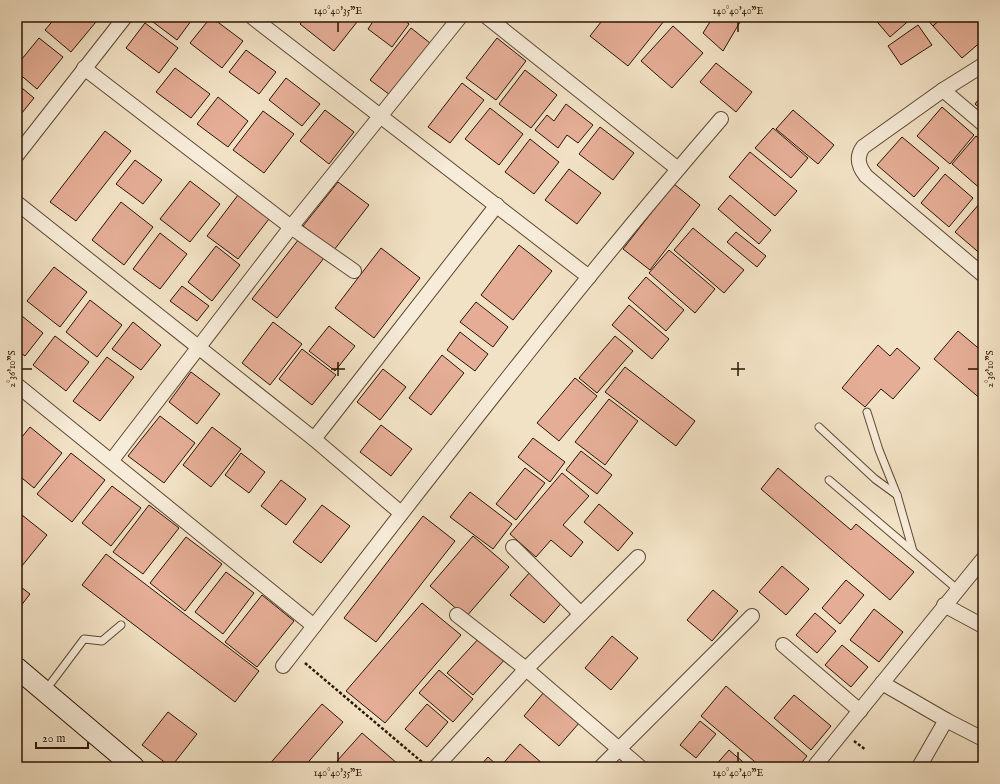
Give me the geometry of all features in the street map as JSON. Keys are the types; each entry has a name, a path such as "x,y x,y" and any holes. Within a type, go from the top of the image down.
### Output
{"street":[{"path":"17,155 125,17"},
{"path":"252,17 589,277"},
{"path":"112,460 291,227 460,17"},
{"path":"487,17 678,169"},
{"path":"983,66 944,90 863,147 859,153 858,160 860,169 866,176 983,275"},
{"path":"84,68 291,227 354,270"},
{"path":"944,90 983,124"},
{"path":"283,666 401,512 589,277 720,119"},
{"path":"17,203 314,439 401,512"},
{"path":"314,439 497,205"},
{"path":"17,385 112,460 314,626"},
{"path":"513,547 581,614"},
{"path":"436,767 526,669 638,557"},
{"path":"814,767 957,589 983,559"},
{"path":"944,605 983,626"},
{"path":"457,615 526,669 640,767"},
{"path":"601,767 752,616"},
{"path":"783,645 860,711"},
{"path":"17,668 134,767"},
{"path":"882,683 946,720 983,739"},
{"path":"919,767 946,720"}],"lane":[{"path":"867,412 879,450 897,495 913,551"},
{"path":"819,427 875,479 897,495"},
{"path":"829,480 957,589"},
{"path":"45,691 84,639 102,641 121,625"}],"path":[{"path":"293,653 423,762"}],"building":[{"path":"56,17 100,17 71,52 45,30"},
{"path":"150,17 194,17 177,40 149,19"},
{"path":"211,17 243,41 222,68 190,43"},
{"path":"306,17 361,17 334,51 300,24"},
{"path":"376,17 400,17 409,24 392,47 368,29"},
{"path":"416,17 425,17 422,22"},
{"path":"605,17 659,17 664,21 628,66 590,36"},
{"path":"713,17 743,17 723,51 703,33"},
{"path":"873,17 913,17 890,37"},
{"path":"925,17 943,17 933,26"},
{"path":"943,17 976,17 983,24 983,40 962,58 933,26"},
{"path":"145,23 178,48 159,73 126,48"},
{"path":"918,25 932,45 901,65 888,46"},
{"path":"673,26 703,53 672,88 641,61"},
{"path":"411,28 430,43 390,95 370,80"},
{"path":"39,38 63,57 37,89 17,72 17,65"},
{"path":"497,38 526,61 496,100 466,78"},
{"path":"246,50 276,72 259,94 229,72"},
{"path":"716,63 752,92 736,112 700,82"},
{"path":"175,68 210,94 191,118 156,92"},
{"path":"525,70 557,95 531,128 499,104"},
{"path":"286,78 320,104 302,126 269,100"},
{"path":"462,83 484,100 450,143 428,127"},
{"path":"17,84 34,98 17,119"},
{"path":"983,94 983,111 975,104"},
{"path":"218,97 248,121 228,147 197,124"},
{"path":"566,104 593,125 578,143 567,135 558,148 535,130 547,115 554,121"},
{"path":"942,107 974,135 950,164 917,136"},
{"path":"490,108 523,134 499,165 465,139"},
{"path":"325,110 354,132 329,164 300,141"},
{"path":"793,110 834,145 818,164 776,129"},
{"path":"263,111 294,134 264,173 233,150"},
{"path":"600,127 634,153 613,180 579,154"},
{"path":"773,128 808,158 791,178 755,148"},
{"path":"105,131 131,151 76,221 50,202"},
{"path":"976,136 983,142 983,191 952,164"},
{"path":"902,137 939,168 914,197 877,165"},
{"path":"530,139 559,162 534,194 505,172"},
{"path":"750,152 797,191 775,216 729,177"},
{"path":"135,160 162,180 143,204 116,184"},
{"path":"569,169 601,193 577,224 545,200"},
{"path":"945,174 973,198 949,227 921,203"},
{"path":"190,181 220,204 190,242 160,219"},
{"path":"338,182 369,205 334,250 303,226"},
{"path":"674,184 700,205 650,270 623,249"},
{"path":"238,195 269,219 238,259 207,236"},
{"path":"730,195 771,230 759,244 718,209"},
{"path":"121,202 153,227 124,265 92,240"},
{"path":"980,203 983,206 983,256 955,232"},
{"path":"693,228 744,270 724,293 674,250"},
{"path":"736,232 766,256 757,267 727,242"},
{"path":"160,233 187,254 160,289 133,269"},
{"path":"299,239 324,258 277,318 252,299"},
{"path":"519,245 552,271 513,320 481,295"},
{"path":"216,246 240,265 212,301 188,282"},
{"path":"381,248 420,278 374,338 335,308"},
{"path":"669,250 715,289 695,313 649,273"},
{"path":"54,267 87,292 60,327 27,301"},
{"path":"646,277 684,310 666,331 628,298"},
{"path":"182,286 209,306 197,321 170,301"},
{"path":"90,300 122,325 97,357 66,332"},
{"path":"476,302 508,327 493,347 460,322"},
{"path":"629,305 669,339 652,359 612,325"},
{"path":"17,312 43,333 25,356 17,350"},
{"path":"133,322 161,345 141,370 112,349"},
{"path":"273,322 302,344 270,385 242,363"},
{"path":"329,326 355,346 335,371 309,351"},
{"path":"958,331 983,352 983,401 934,359"},
{"path":"460,332 488,354 475,371 447,350"},
{"path":"55,336 89,362 66,391 33,365"},
{"path":"615,336 633,351 597,393 579,378"},
{"path":"878,345 890,356 897,348 920,368 893,399 881,389 865,407 842,388"},
{"path":"302,349 336,375 312,405 279,379"},
{"path":"442,355 464,373 431,415 409,398"},
{"path":"107,357 134,377 100,421 73,401"},
{"path":"625,367 695,421 676,446 605,392"},
{"path":"383,369 406,387 380,420 357,402"},
{"path":"191,372 220,394 197,424 169,402"},
{"path":"575,378 597,396 559,441 537,423"},
{"path":"609,399 638,421 605,465 575,442"},
{"path":"160,416 195,443 164,483 128,456"},
{"path":"381,425 412,449 391,476 360,452"},
{"path":"30,427 62,453 34,488 17,474 17,443"},
{"path":"212,427 241,449 211,487 183,465"},
{"path":"533,438 565,462 550,482 518,457"},
{"path":"581,451 612,475 597,494 566,470"},
{"path":"71,453 105,480 72,522 37,494"},
{"path":"241,453 265,472 249,493 225,475"},
{"path":"525,468 545,483 516,520 496,504"},
{"path":"778,468 851,530 856,524 914,572 890,600 761,489"},
{"path":"562,473 589,496 563,525 583,542 571,557 551,540 536,557 510,534"},
{"path":"281,480 306,499 286,525 261,506"},
{"path":"112,486 141,508 111,546 82,523"},
{"path":"470,492 512,524 493,549 450,517"},
{"path":"599,504 633,533 618,551 584,522"},
{"path":"149,505 179,528 143,574 113,552"},
{"path":"322,505 350,526 321,563 293,542"},
{"path":"17,511 47,535 17,572"},
{"path":"423,516 455,541 376,642 344,618"},
{"path":"473,536 509,567 466,617 430,586"},
{"path":"186,537 222,564 185,611 150,583"},
{"path":"106,554 259,671 235,702 82,585"},
{"path":"782,566 809,589 786,615 759,592"},
{"path":"226,572 254,593 223,634 195,612"},
{"path":"530,572 564,600 544,623 510,595"},
{"path":"846,580 864,595 840,624 822,608"},
{"path":"17,584 30,594 17,611"},
{"path":"713,590 738,611 712,641 687,620"},
{"path":"262,595 294,621 257,667 225,642"},
{"path":"422,603 461,635 385,723 346,691"},
{"path":"874,609 903,632 879,662 850,640"},
{"path":"815,613 836,631 817,653 796,635"},
{"path":"481,636 506,658 473,695 447,673"},
{"path":"612,636 638,658 611,690 585,668"},
{"path":"842,645 868,667 851,687 825,665"},
{"path":"439,670 473,699 453,722 419,693"},
{"path":"726,686 807,756 798,767 761,767 701,716"},
{"path":"544,692 580,722 559,746 524,716"},
{"path":"794,695 831,726 811,750 774,718"},
{"path":"322,704 343,722 304,767 267,767"},
{"path":"427,704 448,722 427,747 405,729"},
{"path":"168,712 197,734 171,767 142,745"},
{"path":"700,721 716,734 696,758 680,745"},
{"path":"362,733 398,764 396,767 344,767 337,761"},
{"path":"520,744 543,764 541,767 500,767"},
{"path":"729,750 749,767 714,767"},
{"path":"488,757 499,767 479,767"},
{"path":"90,762 96,767 86,767"}]}
